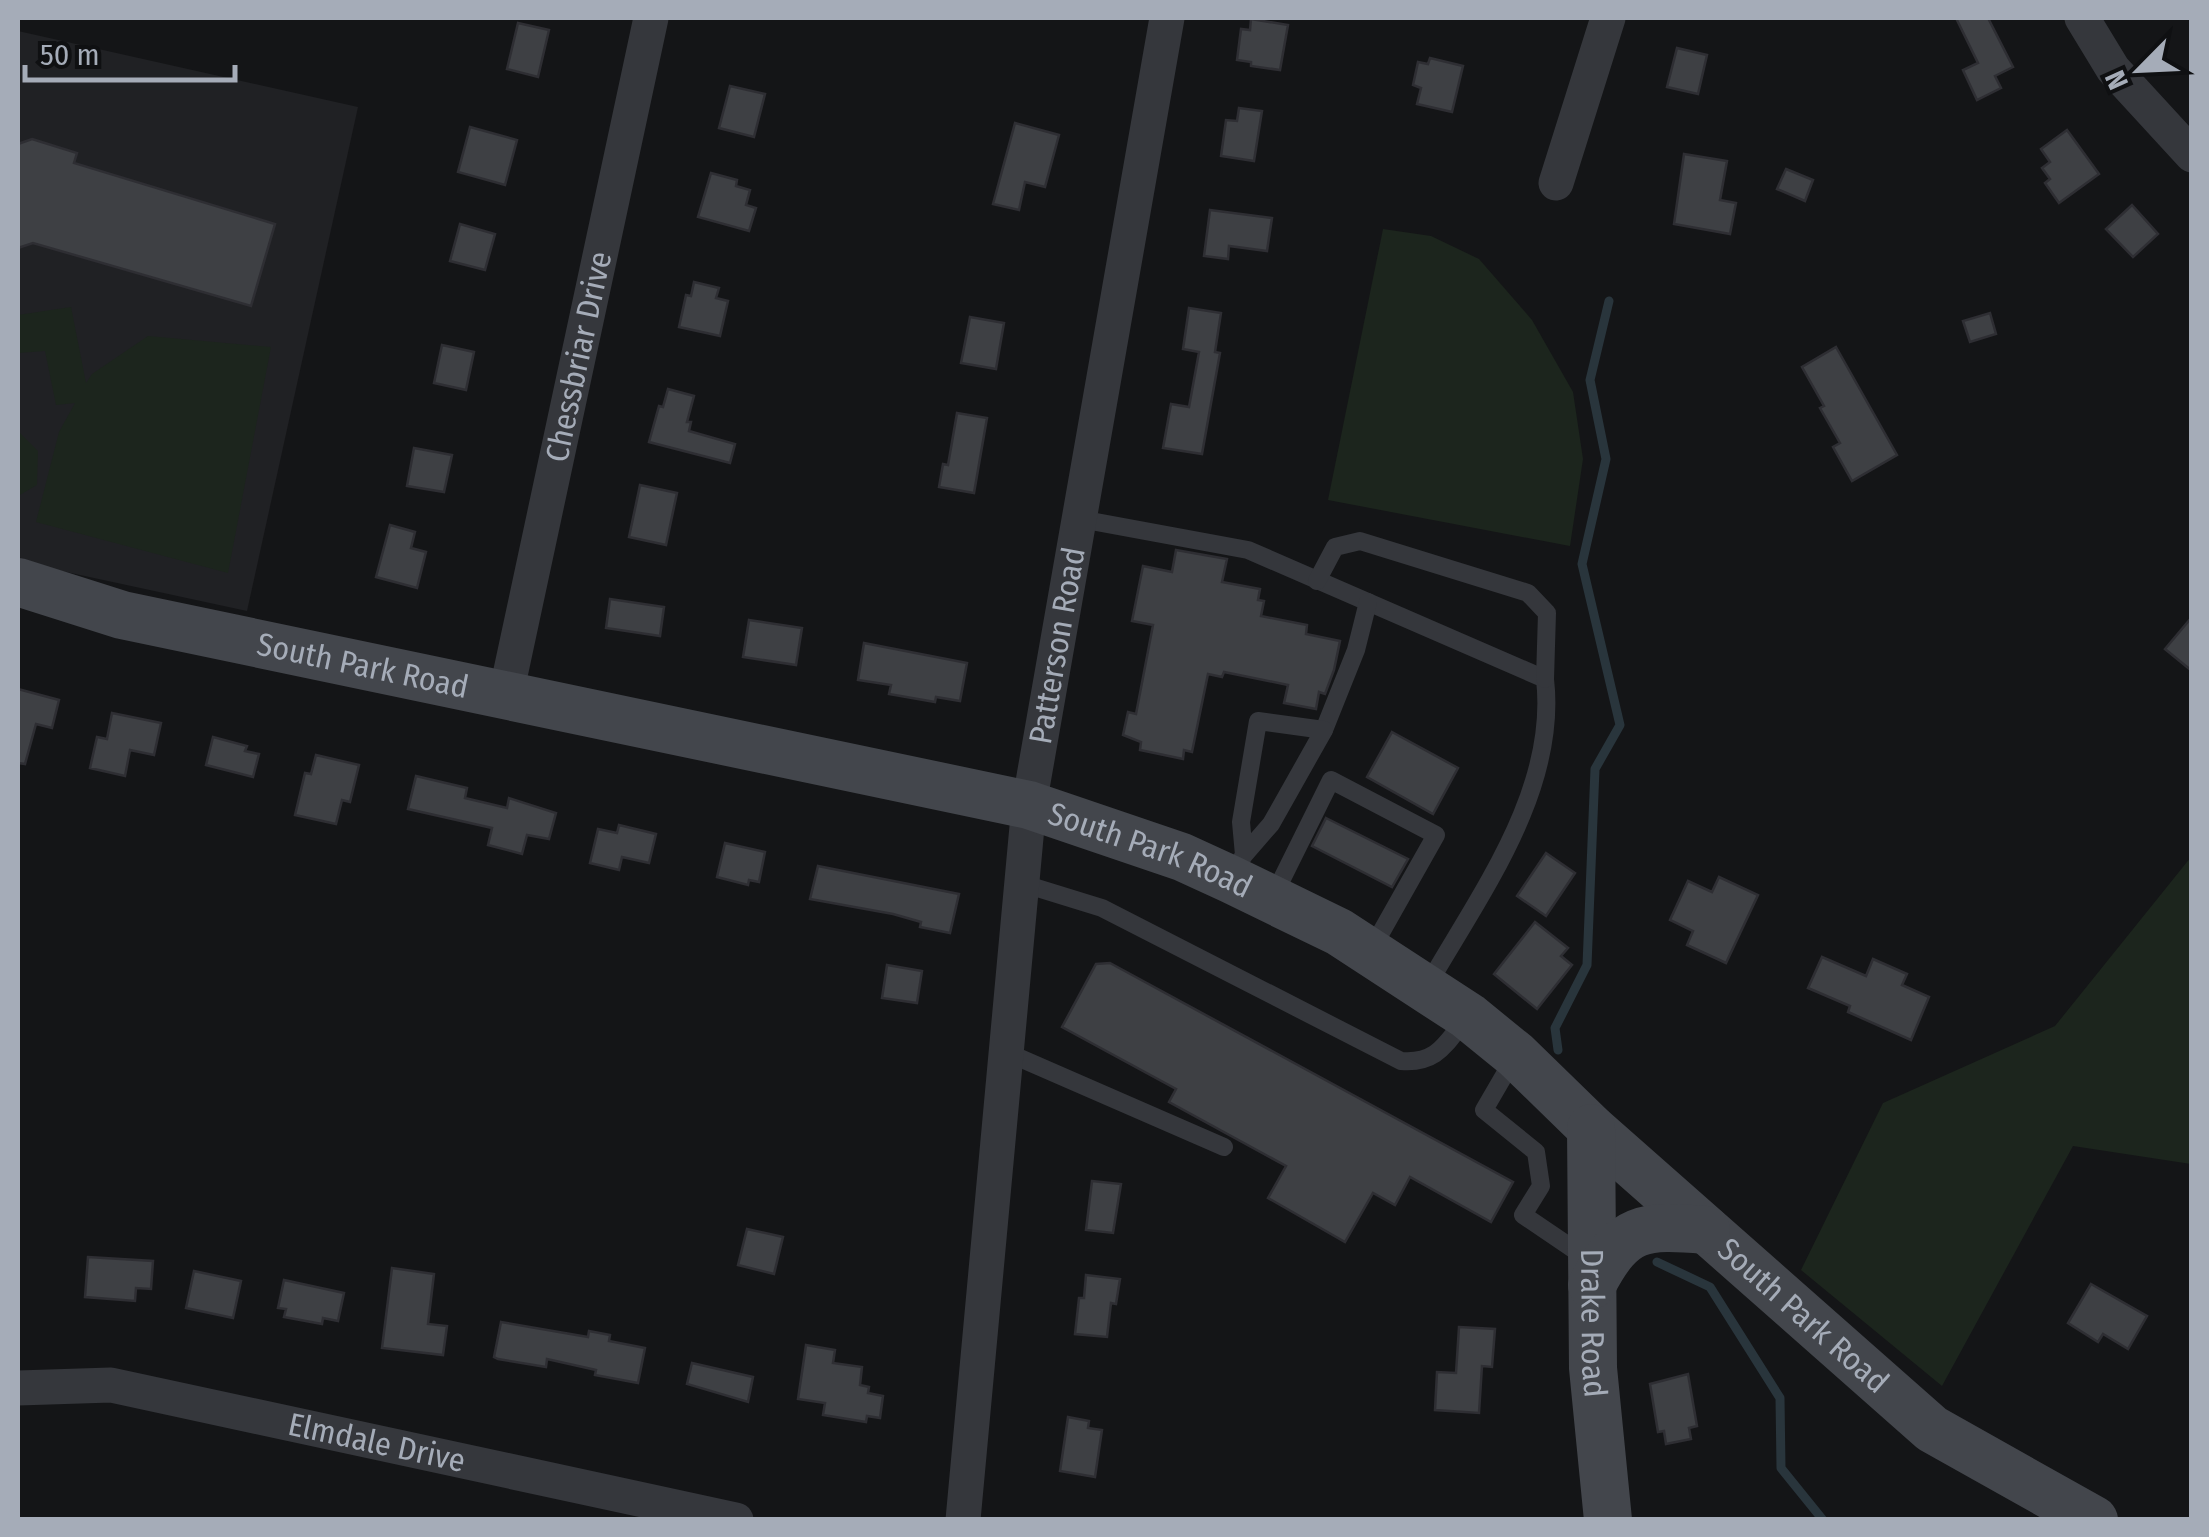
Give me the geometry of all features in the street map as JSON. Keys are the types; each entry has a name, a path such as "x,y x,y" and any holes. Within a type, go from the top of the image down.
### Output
{"main road":[{"name":"South Park Road","path":"18,582 122,615 1029,805 1182,857 1237,867 1272,898 1370,953 1468,1016 1932,1429 2094,1520"},
{"name":"Drake Road","path":"1591,1128 1593,1368 1608,1520"},
{"path":"1592,1273 1610,1251 1630,1236 1658,1226 1706,1230"}],"street":[{"name":"Chessbriar Drive","path":"506,694 651,18"},
{"name":"Patterson Road","path":"963,1520 1029,805 1167,18"},
{"path":"1556,183 1608,18"},
{"path":"2082,18 2112,69 2192,155"},
{"name":"Elmdale Drive","path":"18,1388 111,1385 736,1520"}],"lane":[{"path":"1080,518 1248,550 1546,679"},
{"path":"1316,581 1334,547 1360,541 1528,592 1547,613 1546,744 1518,826 1426,988"},
{"path":"1237,867 1271,824 1324,730 1356,650 1368,602"},
{"path":"1237,867 1258,721 1324,730"},
{"path":"1272,898 1330,780 1436,836 1370,953"},
{"path":"1021,883 1102,908 1401,1061 1420,1062 1434,1057 1468,1016"},
{"path":"1006,1052 1224,1147"},
{"path":"1516,1055 1484,1110 1536,1152 1540,1186 1523,1215 1592,1273"}],"shaded area":[{"path":"18,31 358,107 247,611 57,570 18,557"},
{"path":"1383,229 1431,236 1479,259 1532,320 1573,392 1583,459 1570,546 1328,500"},
{"path":"71,307 86,383 92,374 148,336 271,347 228,573 36,522 59,432 75,403 56,405 45,351 18,353 18,315"},
{"path":"18,431 38,451 37,485 18,496"},
{"path":"2191,857 2191,1164 2073,1146 1942,1386 1801,1270 1883,1103 2055,1026"}],"building":[{"path":"1956,18 1988,18 2013,67 1995,76 2001,88 1977,100 1963,70 1978,63"},
{"path":"1251,19 1288,25 1280,70 1237,60 1241,29 1250,30"},
{"path":"518,23 549,30 538,77 507,69"},
{"path":"1677,48 1707,55 1698,94 1667,87"},
{"path":"1430,58 1463,66 1452,112 1417,104 1421,88 1413,85 1418,62 1428,64"},
{"path":"730,86 765,94 754,137 719,128"},
{"path":"1239,108 1262,111 1254,161 1221,156 1226,120 1237,121"},
{"path":"1015,123 1059,135 1045,187 1025,182 1019,210 993,204"},
{"path":"470,127 517,140 505,185 458,172"},
{"path":"2067,130 2099,174 2059,203 2045,183 2050,179 2042,168 2050,162 2041,149"},
{"path":"32,139 77,153 74,163 275,224 251,306 33,243 18,248 18,144"},
{"path":"1684,154 1727,161 1720,200 1736,203 1730,234 1674,224"},
{"path":"1786,169 1813,180 1805,201 1777,189"},
{"path":"711,173 737,180 736,186 750,190 746,205 756,208 749,231 698,217"},
{"path":"2132,205 2158,234 2133,257 2106,229"},
{"path":"1210,210 1272,218 1267,251 1229,246 1228,259 1204,256"},
{"path":"460,224 495,234 485,270 450,261"},
{"path":"694,282 719,288 716,298 728,301 720,336 679,327 686,295 691,296"},
{"path":"1189,308 1221,313 1215,352 1220,353 1202,454 1163,448 1171,404 1189,407 1199,352 1183,349"},
{"path":"1990,313 1996,334 1970,342 1963,321"},
{"path":"970,317 1004,323 996,369 961,363"},
{"path":"442,345 474,352 466,390 434,383"},
{"path":"1836,347 1897,455 1852,481 1833,447 1840,443 1820,408 1824,406 1802,367"},
{"path":"668,389 694,396 687,422 691,422 689,431 735,444 730,463 649,442"},
{"path":"957,413 987,418 974,493 939,487 943,464 948,465"},
{"path":"414,448 452,455 444,492 407,486"},
{"path":"640,485 677,493 666,545 629,537"},
{"path":"390,525 415,532 411,548 426,552 417,588 376,577"},
{"path":"1176,550 1227,559 1222,582 1260,589 1258,600 1264,601 1261,616 1307,625 1306,634 1340,641 1334,670 1325,694 1319,692 1316,709 1284,703 1288,685 1224,672 1222,677 1208,674 1192,752 1184,750 1183,759 1140,750 1141,742 1123,735 1128,712 1136,714 1153,625 1132,621 1143,566 1172,572"},
{"path":"610,599 664,607 660,636 606,628"},
{"path":"2192,617 2192,671 2165,649"},
{"path":"749,620 802,628 796,665 743,657"},
{"path":"864,643 967,663 960,701 936,697 935,702 889,694 891,685 858,680"},
{"path":"18,689 59,700 52,728 36,724 25,764 18,763"},
{"path":"112,713 161,723 154,755 130,750 125,776 90,768 97,737 107,739"},
{"path":"1392,732 1458,768 1433,814 1367,777"},
{"path":"213,737 247,746 245,751 259,754 253,777 206,765"},
{"path":"316,755 359,765 350,802 342,800 336,824 295,815 305,773 311,774"},
{"path":"416,776 467,788 465,798 507,808 509,798 556,813 549,839 527,835 522,854 488,845 492,828 408,809"},
{"path":"1326,818 1408,859 1392,887 1312,846"},
{"path":"619,825 656,834 649,863 622,857 619,870 590,863 598,829 617,833"},
{"path":"725,843 765,852 759,882 749,880 748,885 717,877"},
{"path":"1546,853 1575,873 1546,916 1517,896"},
{"path":"818,866 959,894 950,933 920,927 921,922 893,914 810,899"},
{"path":"1719,877 1758,895 1726,963 1687,945 1693,931 1670,920 1688,881 1712,892"},
{"path":"1535,922 1568,948 1561,956 1572,965 1537,1009 1494,974"},
{"path":"1822,957 1866,976 1873,959 1907,974 1902,985 1929,997 1911,1040 1848,1012 1850,1006 1808,988"},
{"path":"1110,963 1513,1182 1491,1222 1410,1177 1395,1205 1373,1193 1345,1242 1268,1198 1286,1166 1169,1102 1176,1089 1062,1027 1096,964"},
{"path":"887,965 922,971 917,1003 882,998"},
{"path":"1092,1181 1121,1184 1113,1233 1086,1230"},
{"path":"747,1229 783,1237 774,1274 738,1265"},
{"path":"88,1257 153,1261 151,1289 136,1288 135,1301 85,1297"},
{"path":"392,1268 434,1274 428,1324 447,1326 443,1355 382,1348"},
{"path":"194,1271 241,1281 233,1318 186,1308"},
{"path":"1086,1275 1120,1279 1116,1304 1111,1303 1107,1337 1075,1334"},
{"path":"284,1280 344,1293 338,1321 323,1318 322,1324 284,1317 286,1309 278,1308"},
{"path":"2091,1284 2147,1316 2128,1349 2103,1334 2098,1342 2068,1323"},
{"path":"501,1322 588,1337 589,1331 610,1335 609,1341 645,1348 638,1383 595,1375 596,1370 547,1359 546,1367 498,1359 494,1357"},
{"path":"1459,1327 1495,1329 1492,1367 1482,1366 1479,1413 1435,1410 1437,1372 1456,1373"},
{"path":"806,1345 835,1350 833,1363 862,1367 860,1385 869,1387 868,1393 883,1396 880,1418 867,1416 866,1422 823,1415 825,1403 798,1399"},
{"path":"692,1363 753,1377 748,1402 687,1384"},
{"path":"1688,1374 1697,1426 1689,1428 1691,1439 1666,1444 1664,1431 1658,1432 1650,1384"},
{"path":"1068,1417 1089,1421 1088,1428 1102,1430 1095,1477 1060,1471"}],"waterway":[{"path":"1558,1050 1555,1028 1587,965 1595,769 1620,725 1582,564 1606,459 1590,380 1609,301"},
{"path":"1657,1262 1710,1287 1780,1398 1781,1468 1823,1520"}]}
